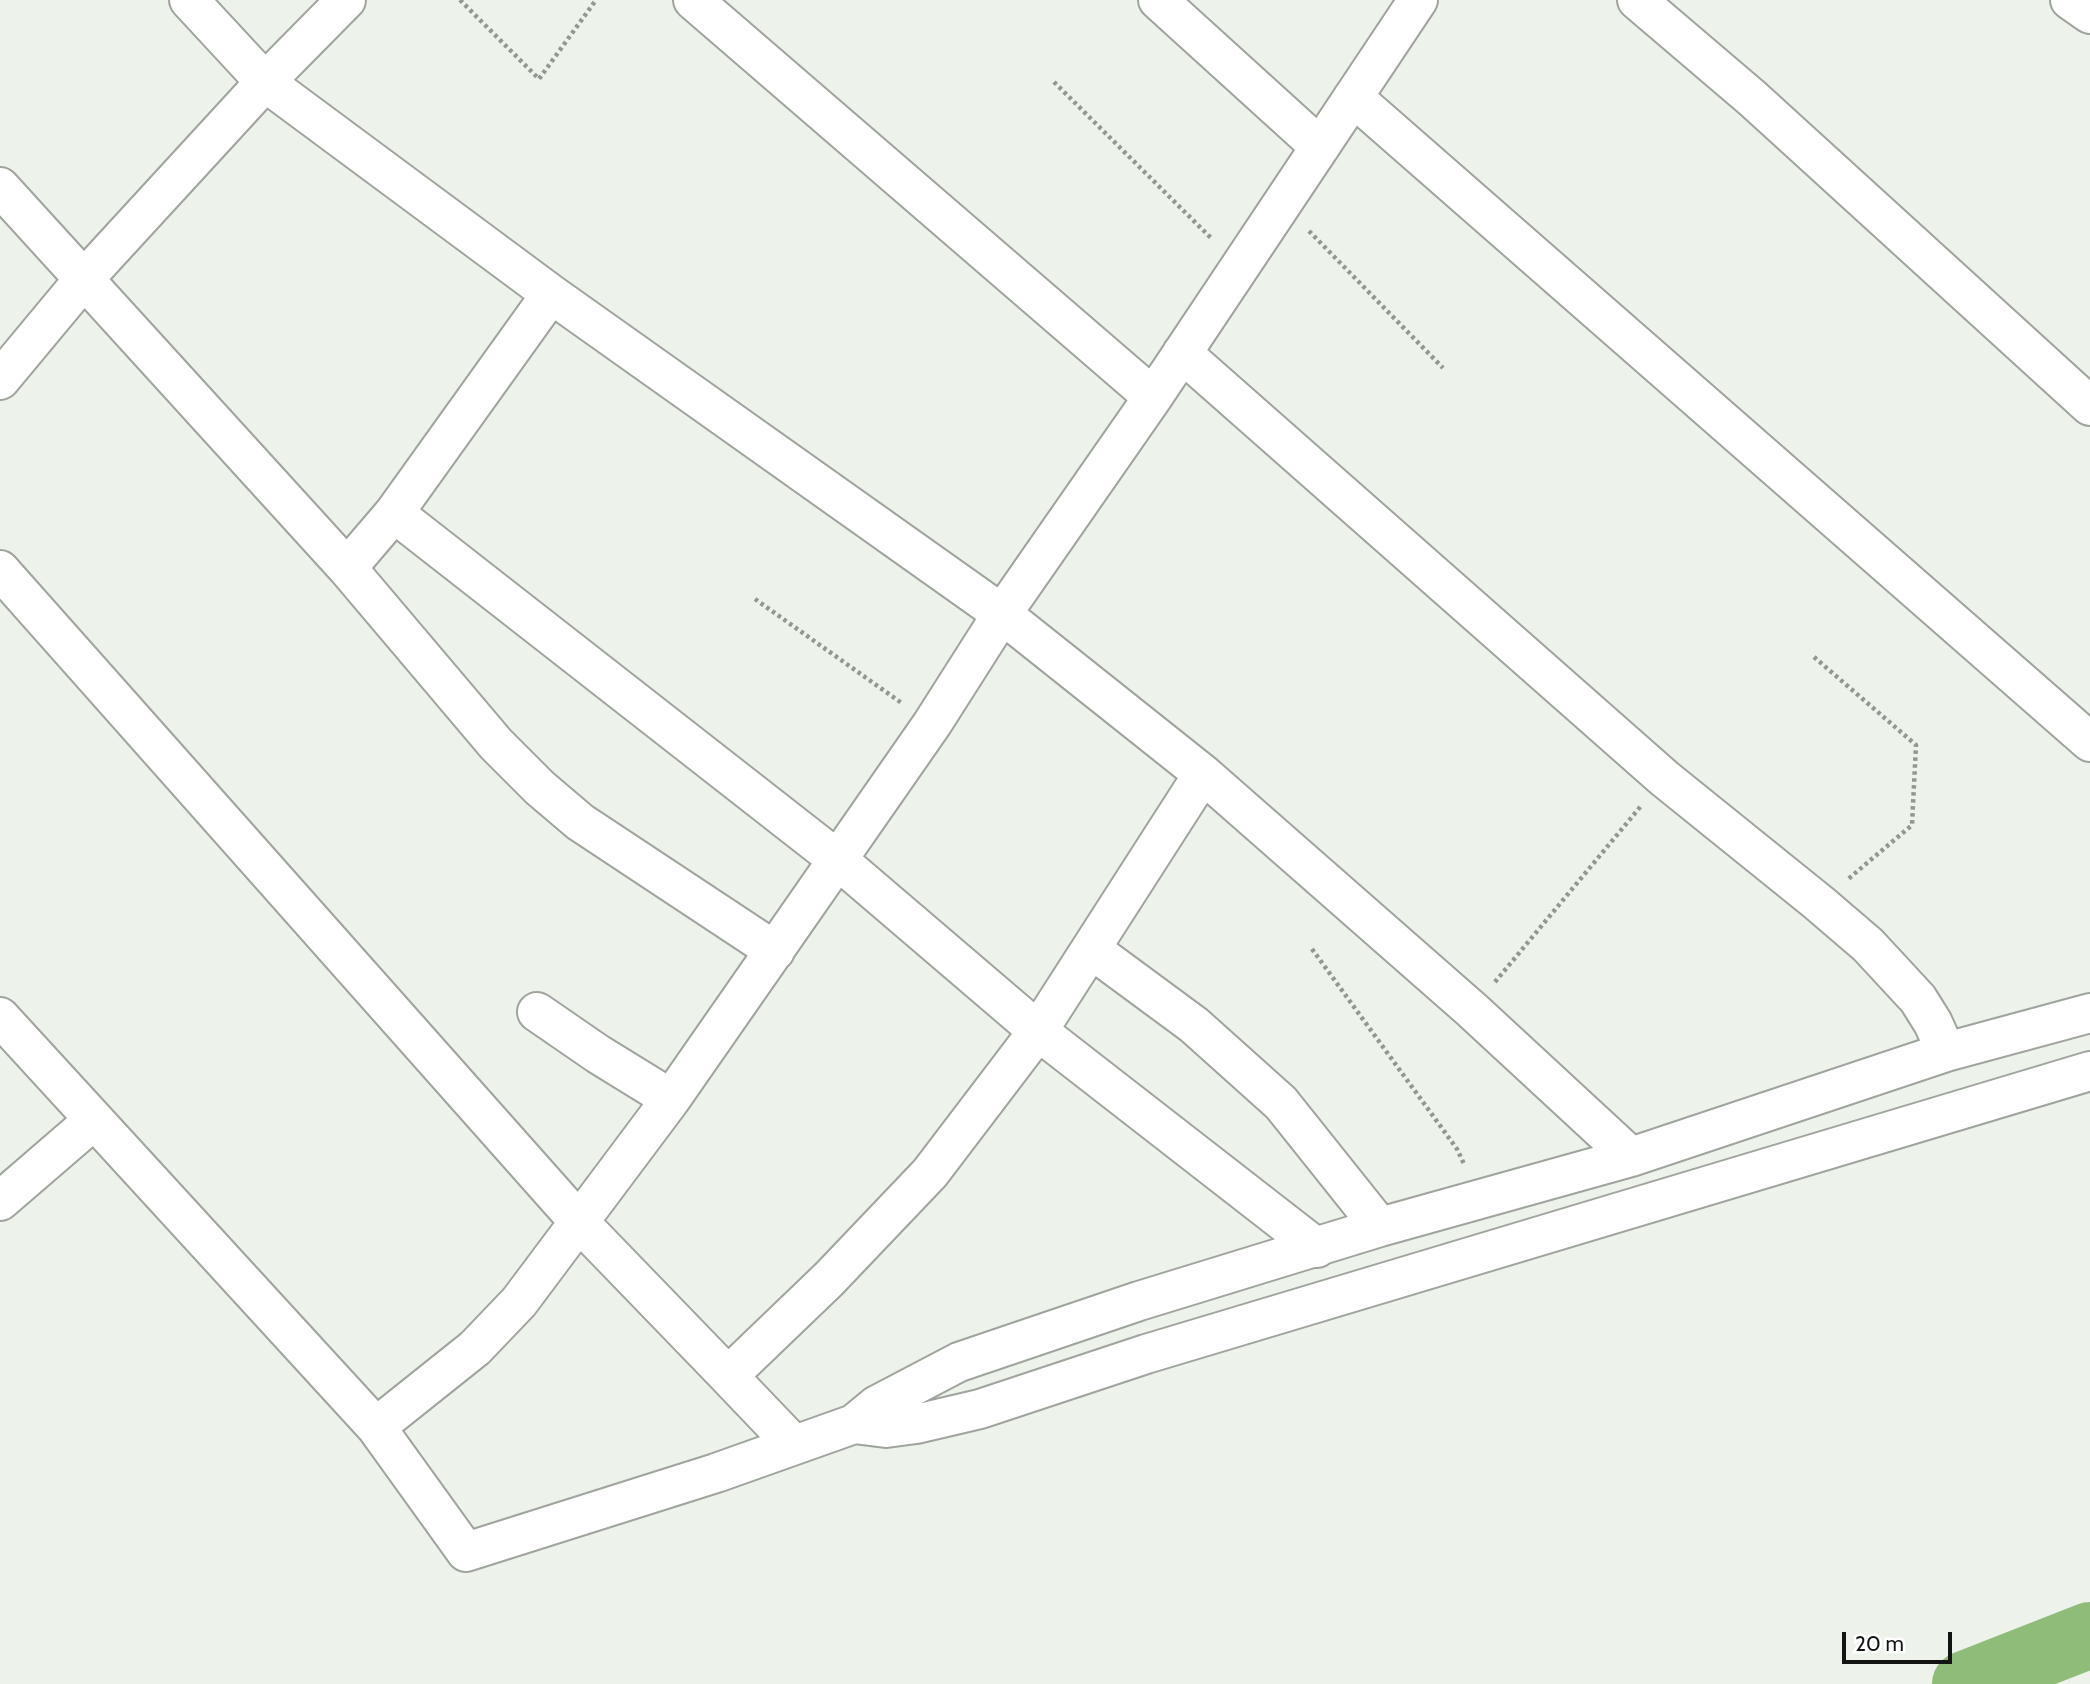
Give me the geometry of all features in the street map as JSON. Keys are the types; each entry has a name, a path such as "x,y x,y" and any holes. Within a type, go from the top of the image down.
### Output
{"street":[{"path":"190,0 265,82 551,294 1002,614 1203,774 1472,1010 1631,1157"},
{"path":"0,380 84,279 265,82 346,0"},
{"path":"693,0 1153,397"},
{"path":"1158,0 1320,147"},
{"path":"376,1427 446,1373 497,1326 545,1270 671,1099 932,724 1002,614 1153,397 1418,0"},
{"path":"1637,0 1752,98 2090,406"},
{"path":"2070,0 2090,14"},
{"path":"1353,97 2090,742"},
{"path":"0,187 347,568 496,744 540,788 580,822 775,951"},
{"path":"347,568 394,513 551,294"},
{"path":"1182,353 1664,778 1868,945 1918,999 1946,1052"},
{"path":"394,513 838,860 1038,1031 1317,1248"},
{"path":"0,570 580,1223 794,1446"},
{"path":"728,1376 838,1271 930,1173 1038,1031 1203,774"},
{"path":"1091,949 1194,1025 1281,1102 1380,1227"},
{"path":"537,1012 671,1099"},
{"path":"0,1017 376,1427 466,1552 716,1473 854,1424 877,1405 959,1362 1139,1301 1380,1227 1631,1157 1946,1052 2090,1013"},
{"path":"2006,1034 2016,1093"},
{"path":"854,1424 886,1428 980,1409 1212,1334 2090,1071"},
{"path":"0,1201 94,1120"},
{"path":"1196,1284 1212,1334"}],"path":[{"path":"460,0 539,79 596,0"},
{"path":"1054,82 1239,265"},
{"path":"1281,203 1443,368"},
{"path":"755,599 932,724"},
{"path":"1814,657 1916,745 1913,825 1819,903"},
{"path":"1472,1010 1664,778"},
{"path":"1312,949 1457,1149 1481,1199"}],"waterway":[{"path":"1965,1684 2090,1635"}]}
